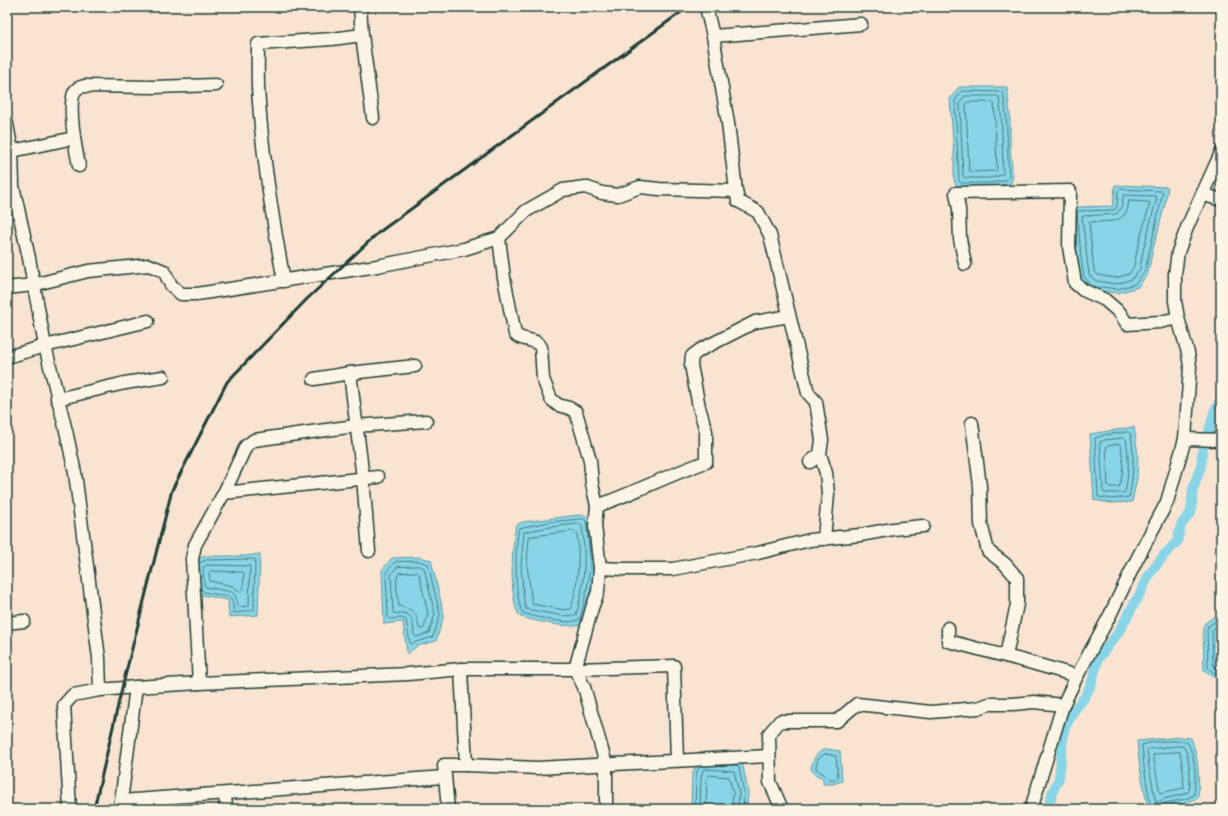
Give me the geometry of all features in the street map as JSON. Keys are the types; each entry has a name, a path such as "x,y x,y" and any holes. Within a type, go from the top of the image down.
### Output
{"street":[{"path":"360,7 372,118"},
{"path":"706,7 713,36 728,123 738,201 758,212 770,234 808,393 816,402 822,440 820,454 826,473 828,494 824,539"},
{"path":"713,36 861,24"},
{"path":"284,281 273,220 264,148 259,101 258,44 332,39 362,35"},
{"path":"79,166 74,138 72,109 77,88 84,86 154,87 216,85"},
{"path":"7,124 12,150 14,186 29,258 44,346 75,473 99,658 100,690"},
{"path":"12,150 74,138"},
{"path":"1031,809 1063,705 1167,502 1185,438 1190,367 1175,302 1175,281 1178,252 1188,225 1221,153"},
{"path":"7,288 33,285 88,271 149,265 164,271 171,285 181,294 196,294 377,266 464,249 499,238 526,211 563,190 584,187 602,193 618,195 640,186 659,189 736,191"},
{"path":"965,264 960,239 959,209 956,193 1070,191 1069,247 1075,283 1082,290 1105,300 1120,313 1127,324 1160,322 1178,318"},
{"path":"1202,194 1221,200"},
{"path":"499,238 505,286 515,334 518,338 536,341 539,343 541,347 543,379 551,399 558,405 576,412 590,460 592,484 597,506 595,526 600,568 598,592 575,669 584,687 606,764 606,809"},
{"path":"597,506 623,497 678,472 706,462 706,431 699,407 691,365 692,356 700,350 755,322 789,316"},
{"path":"7,357 44,346 148,321"},
{"path":"314,379 350,373 415,366"},
{"path":"350,373 355,426 363,478 369,551"},
{"path":"58,399 125,382 163,377"},
{"path":"199,683 192,559 195,545 224,493 246,446 254,440 355,426 426,421"},
{"path":"972,423 980,486 981,524 988,551 1005,564 1018,578 1017,604 1006,656"},
{"path":"1185,438 1221,440"},
{"path":"810,462 820,454"},
{"path":"224,493 378,477"},
{"path":"600,568 673,569 758,553 810,540 923,526"},
{"path":"7,623 24,621"},
{"path":"948,628 948,641 1077,676"},
{"path":"70,809 64,705 73,695 100,690 136,687 348,677 461,669 575,669 674,666 676,760"},
{"path":"461,669 466,765"},
{"path":"136,687 121,805 225,794 444,776"},
{"path":"782,809 770,782 769,756 769,734 780,722 837,721 857,704 930,712 978,708 989,704 1034,702 1063,705"},
{"path":"448,809 444,765 537,768 769,756"},
{"path":"225,794 226,809"}],"water":[{"path":"959,87 1007,87 1013,176 1011,183 991,187 957,187 954,180 954,154 950,99"},
{"path":"1115,185 1168,187 1148,273 1138,287 1118,293 1091,290 1080,280 1073,220 1075,207 1113,206"},
{"path":"1134,427 1138,455 1137,478 1132,502 1111,503 1094,500 1090,434"},
{"path":"585,515 590,519 594,550 590,592 584,620 581,624 576,626 569,626 521,617 514,600 512,573 513,545 516,525 523,522"},
{"path":"260,554 258,615 229,617 228,600 202,595 195,589 194,561 205,556 246,556"},
{"path":"419,557 431,560 444,615 436,641 417,646 407,654 403,622 384,624 382,570 392,558"},
{"path":"1214,617 1221,618 1221,676 1213,677 1204,670 1203,629 1205,623"},
{"path":"1180,737 1191,738 1194,745 1198,768 1198,798 1174,806 1148,809 1140,768 1137,741"},
{"path":"826,749 840,751 842,781 833,784 823,784 823,778 814,774 811,769 816,756"},
{"path":"698,760 742,761 748,792 747,809 691,809 692,775"}],"waterway":[{"path":"1048,809 1053,791 1059,778 1064,729 1075,709 1085,697 1092,682 1098,659 1118,633 1149,575 1164,555 1177,542 1181,525 1191,512 1193,489 1201,466 1203,445 1209,432 1214,412 1221,399"}],"railway":[{"path":"94,809 122,688 172,490 227,382 307,299 378,233 688,7"}]}
